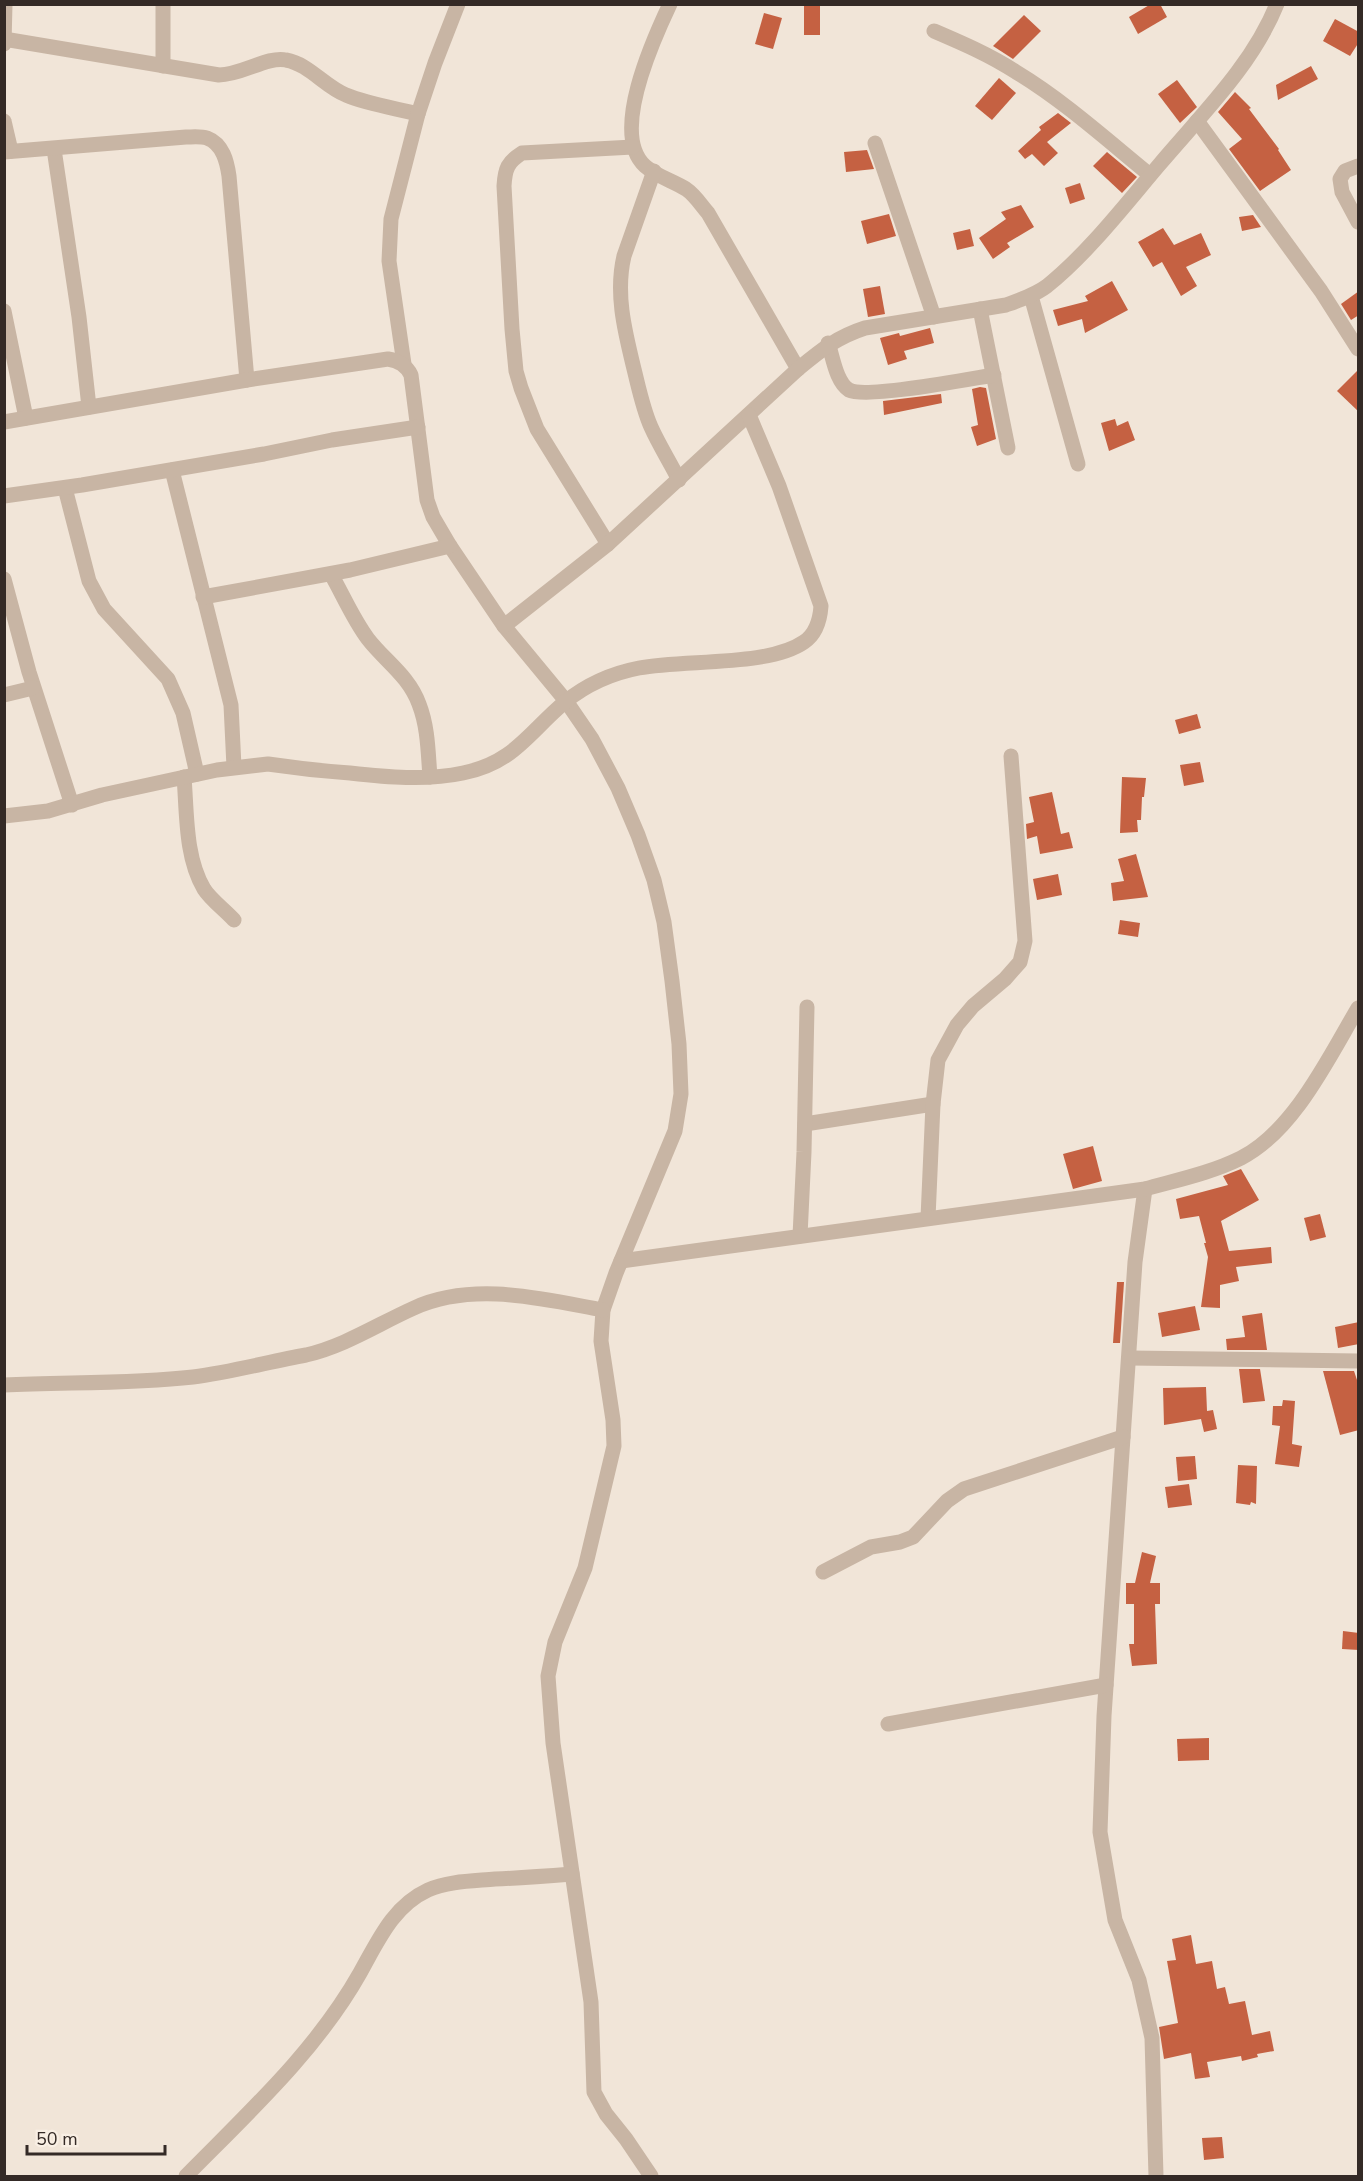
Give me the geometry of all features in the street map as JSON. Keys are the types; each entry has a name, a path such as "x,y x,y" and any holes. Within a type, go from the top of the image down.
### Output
{"street":[{"path":"5,4 5,41 219,75 231,75 278,59 289,60 302,66 345,95 418,114"},
{"path":"163,4 163,66"},
{"path":"458,4 418,114 391,219 389,242 389,261 404,364 411,375 429,508 450,546 504,626 566,701 592,739 618,788 654,880 664,922 679,1044 681,1094 675,1131 603,1310 601,1341 613,1420 614,1446 585,1568 555,1642 548,1676 553,1743 591,2002 594,2092 606,2114 631,2145 651,2176"},
{"path":"670,4 648,52 639,85 633,115 633,147 646,167 688,191 708,213 798,369"},
{"path":"504,626 608,544 828,343 866,327 1006,305 1031,296 1046,287 1086,248 1197,121 1259,42 1277,4"},
{"path":"934,31 968,45 1018,72 1150,175"},
{"path":"4,121 8,152 186,137 207,138 218,146 227,159 247,380"},
{"path":"1197,121 1321,291 1359,350"},
{"path":"875,143 934,316"},
{"path":"608,544 537,429 526,406 516,371 504,186 505,168 511,160 522,153 633,147"},
{"path":"54,149 79,317 89,407"},
{"path":"1359,166 1345,171 1340,178 1342,192 1359,222"},
{"path":"654,171 621,268 621,309 646,414 679,480"},
{"path":"1031,296 1078,464"},
{"path":"980,309 1008,448"},
{"path":"4,311 26,418"},
{"path":"828,343 842,383 856,392 887,391 994,375"},
{"path":"4,422 247,380 388,359 404,364"},
{"path":"4,816 48,811 102,795 234,767 268,764 377,776 430,777 461,774 485,768 508,756 566,701 599,681 619,673 657,665 745,659 790,649 806,641 816,629 821,606 779,486 749,415"},
{"path":"4,496 66,488 332,440 418,427"},
{"path":"172,470 231,705 234,767"},
{"path":"66,488 89,581 104,609 168,679 183,713 190,776 191,849 196,871 205,891 234,920"},
{"path":"203,597 381,564 450,546"},
{"path":"331,574 368,639 401,673 419,702 425,724 430,777"},
{"path":"4,579 33,688 72,805"},
{"path":"4,695 33,688"},
{"path":"928,1218 933,1104 938,1060 957,1025 1020,962 1025,941 1011,756"},
{"path":"800,1236 807,1007"},
{"path":"621,1261 1144,1189 1220,1167 1243,1157 1269,1138 1290,1115 1359,1008"},
{"path":"805,1124 933,1104"},
{"path":"1144,1189 1135,1262 1106,1685 1100,1832 1115,1920 1139,1980 1152,2038 1156,2176"},
{"path":"4,1385 195,1377 322,1352 416,1307 458,1295 502,1295 603,1310"},
{"path":"1129,1358 1359,1361"},
{"path":"823,1572 871,1547 900,1542 913,1537 947,1501 964,1490 1123,1437"},
{"path":"888,1724 1106,1685"},
{"path":"186,2176 267,2094 321,2033 347,1995 385,1928 410,1900 429,1889 450,1884 572,1874"}],"building":[{"path":"804,4 820,4 820,35 804,35"},
{"path":"1151,4 1160,4 1167,17 1138,34 1129,17"},
{"path":"764,13 782,18 773,49 755,44"},
{"path":"1024,15 1041,31 1013,59 993,46"},
{"path":"1335,19 1359,32 1359,42 1350,56 1323,41"},
{"path":"1311,66 1318,79 1278,100 1276,85"},
{"path":"999,78 1016,93 992,120 975,106"},
{"path":"1177,80 1197,107 1180,123 1158,94"},
{"path":"1235,92 1251,108 1249,109 1279,149 1291,170 1260,191 1229,149 1242,139 1218,112"},
{"path":"1058,113 1071,123 1047,142 1058,153 1044,166 1032,154 1025,159 1018,151 1041,130 1039,127"},
{"path":"867,150 874,169 846,172 844,152"},
{"path":"1107,152 1137,177 1122,193 1093,166"},
{"path":"1080,183 1085,199 1070,204 1065,188"},
{"path":"1021,205 1034,227 1007,243 1010,247 993,259 979,238 1006,219 1001,212"},
{"path":"889,214 896,236 867,244 861,221"},
{"path":"1253,215 1261,227 1242,231 1239,217"},
{"path":"1163,228 1174,245 1201,233 1211,255 1186,267 1197,286 1181,296 1162,262 1153,267 1138,242"},
{"path":"970,229 974,246 957,250 953,233"},
{"path":"1112,281 1128,310 1085,333 1082,319 1058,326 1053,310 1088,301 1085,296"},
{"path":"880,286 885,314 868,317 863,289"},
{"path":"1359,291 1359,315 1351,320 1341,304"},
{"path":"930,328 934,343 904,351 907,359 888,365 880,338 899,333 900,336"},
{"path":"1359,369 1359,412 1337,391"},
{"path":"986,388 996,439 977,446 971,427 978,425 972,389"},
{"path":"941,394 942,403 884,415 883,401"},
{"path":"1115,419 1117,426 1128,421 1135,440 1109,451 1101,423"},
{"path":"1197,714 1201,728 1179,734 1175,720"},
{"path":"1200,762 1204,782 1184,786 1180,765"},
{"path":"1122,777 1146,778 1141,820 1137,820 1138,832 1120,833"},
{"path":"1052,792 1061,834 1069,832 1073,848 1040,854 1037,836 1027,839 1026,824 1034,822 1029,797"},
{"path":"1136,854 1148,897 1113,901 1111,883 1124,881 1118,859"},
{"path":"1058,874 1062,895 1037,900 1033,879"},
{"path":"1120,920 1140,923 1138,937 1118,934"},
{"path":"1093,1146 1102,1181 1073,1189 1063,1154"},
{"path":"1241,1169 1259,1200 1221,1221 1229,1251 1271,1247 1272,1263 1236,1267 1239,1281 1220,1285 1220,1308 1201,1307 1208,1257 1204,1243 1206,1243 1199,1216 1180,1219 1176,1199 1228,1185 1223,1176"},
{"path":"1320,1214 1326,1237 1310,1241 1304,1218"},
{"path":"1117,1282 1124,1282 1120,1343 1113,1343"},
{"path":"1195,1306 1200,1330 1162,1337 1158,1313"},
{"path":"1262,1313 1267,1350 1227,1350 1226,1339 1245,1337 1242,1316"},
{"path":"1359,1322 1359,1344 1338,1348 1335,1327"},
{"path":"1239,1369 1260,1369 1265,1401 1243,1403"},
{"path":"1323,1371 1354,1371 1359,1386 1359,1430 1340,1435"},
{"path":"1206,1387 1207,1411 1213,1410 1217,1429 1204,1432 1201,1419 1164,1425 1163,1388"},
{"path":"1283,1400 1295,1401 1292,1444 1302,1446 1299,1467 1275,1464 1280,1426 1272,1425 1273,1406 1282,1406"},
{"path":"1195,1456 1197,1479 1178,1481 1176,1457"},
{"path":"1238,1465 1257,1466 1256,1504 1236,1503"},
{"path":"1189,1484 1192,1505 1168,1508 1165,1487"},
{"path":"1142,1552 1156,1556 1150,1583 1160,1583 1160,1604 1155,1604 1157,1664 1132,1666 1129,1644 1134,1644 1134,1604 1126,1604 1126,1583 1135,1583"},
{"path":"1343,1631 1359,1633 1359,1650 1342,1649"},
{"path":"1209,1738 1209,1760 1178,1761 1177,1739"},
{"path":"1191,1935 1196,1964 1212,1961 1217,1989 1225,1987 1229,2004 1245,2001 1252,2035 1270,2031 1274,2051 1257,2054 1258,2057 1242,2061 1241,2056 1207,2062 1210,2077 1195,2079 1191,2053 1164,2059 1159,2027 1178,2023 1167,1961 1176,1960 1172,1939"},
{"path":"1222,2137 1224,2158 1204,2160 1202,2138"}]}
